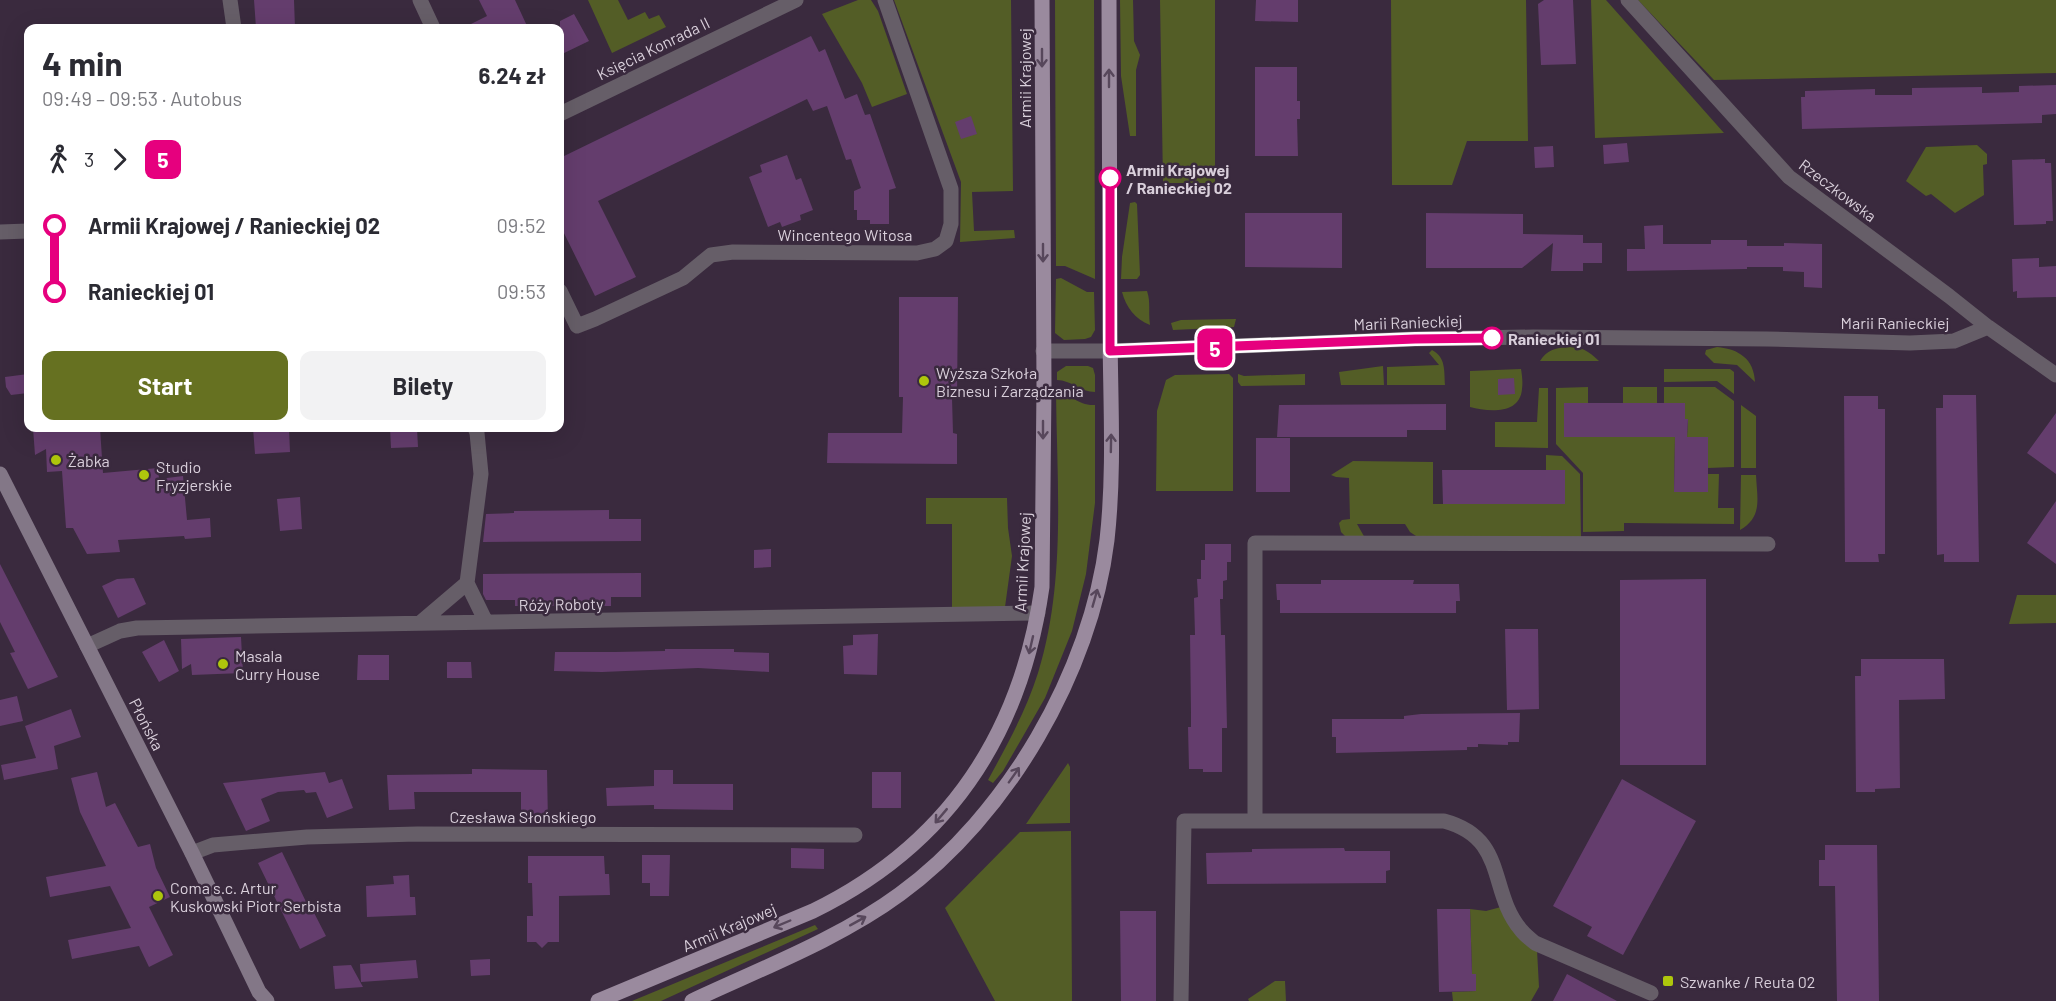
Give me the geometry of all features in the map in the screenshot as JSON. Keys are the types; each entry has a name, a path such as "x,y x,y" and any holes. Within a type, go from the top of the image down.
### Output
{"main road":[{"name":"Armii Krajowej","path":"598,1001 813,911 870,880 907,850 966,788 988,753 1007,715 1026,664 1038,613 1043,561 1042,0"},
{"path":"692,1001 863,919 900,894 930,869 987,811 1016,772 1041,732 1063,688 1098,591 1110,502 1112,413 1109,0"}],"street":[{"path":"230,0 233,24"},
{"path":"420,0 431,24"},
{"name":"Księcia Konrada II","path":"564,112 796,0"},
{"name":"Wincentego Witosa","path":"564,300 576,326 683,278 711,255 733,252 917,253 936,249 946,241 951,224 951,189 885,0"},
{"name":"Rzeczkowska","path":"1628,0 1789,177 1988,327 2056,375"},
{"path":"0,232 24,231"},
{"name":"Marii Ranieckiej","path":"1043,351 1110,351 1415,339 1533,337 1954,341 1988,327"},
{"path":"477,432 481,474 467,583 486,622"},
{"name":"Płońska","path":"0,474 192,853 262,998"},
{"path":"1255,820 1255,543 1768,544"},
{"path":"420,623 467,583"},
{"name":"Róży Roboty","path":"87,646 120,631 137,628 1038,613"},
{"path":"1181,1001 1184,821 1444,821 1461,826 1475,836 1489,854 1510,911 1520,929 1534,943 1651,993"},
{"name":"Czesława Słońskiego","path":"192,853 213,845 307,837 373,835 855,834"}],"green space":[{"path":"588,0 618,0 628,20 645,12 649,19 659,15 666,27 612,53"},
{"path":"858,0 871,0 878,11 907,94 872,107 862,83 822,14"},
{"path":"894,0 1011,0 1013,191 972,192 974,231 1014,230 1015,238 960,242 961,182"},
{"path":"1055,0 1094,0 1095,279 1065,266 1056,266"},
{"path":"1120,0 1133,0 1134,41 1140,55 1136,70 1136,136 1130,136 1121,76"},
{"path":"1160,0 1215,0 1215,183 1163,183"},
{"path":"1391,0 1526,0 1528,141 1467,141 1452,185 1392,185"},
{"path":"1591,0 1606,0 1724,133 1595,138"},
{"path":"1638,0 2056,0 2056,73 1714,80"},
{"path":"1977,145 1987,154 1987,164 1983,165 1984,195 1955,213 1931,194 1926,196 1906,181 1926,147"},
{"path":"1130,203 1137,204 1140,275 1137,279 1121,279"},
{"path":"1061,278 1087,292 1094,292 1095,330 1091,337 1064,340 1055,333 1056,279"},
{"path":"1147,291 1150,325 1132,312 1122,292"},
{"path":"1236,319 1234,327 1173,330 1171,323 1181,320"},
{"path":"1568,347 1585,350 1599,361 1540,361 1552,350"},
{"path":"1717,347 1732,350 1744,357 1752,367 1755,382 1737,365 1714,363 1705,354 1706,350"},
{"path":"1432,350 1442,360 1445,385 1387,385 1387,367 1439,365 1429,353"},
{"path":"1066,366 1093,368 1095,392 1057,380 1057,372"},
{"path":"1383,366 1384,385 1341,385 1339,372"},
{"path":"1521,369 1522,389 1516,403 1502,410 1470,407 1470,371"},
{"path":"1664,369 1730,369 1734,372 1734,394 1717,381 1664,382"},
{"path":"1229,374 1233,378 1233,491 1156,491 1157,411 1166,380 1175,375"},
{"path":"1238,374 1244,376 1305,374 1305,385 1241,386 1238,382"},
{"path":"1588,387 1588,403 1675,437 1674,492 1708,474 1719,474 1718,508 1734,508 1734,524 1624,523 1624,531 1583,532 1583,473 1556,444 1556,388"},
{"path":"1623,387 1657,387 1657,403 1623,403"},
{"path":"1664,387 1715,387 1734,401 1734,467 1708,468 1708,437 1687,437 1688,419 1685,419 1685,403 1664,403"},
{"path":"1539,388 1548,388 1548,448 1495,447 1495,422 1537,422"},
{"path":"1056,393 1084,404 1095,405 1095,503 1086,574 1072,631 1045,698 1003,771 993,783 988,780 1022,714 1038,673 1053,604 1058,534"},
{"path":"1741,405 1756,416 1756,468 1741,468"},
{"path":"1546,455 1562,456 1580,474 1581,538 1416,536 1405,524 1357,524 1365,538 1345,536 1341,532 1339,523 1350,519 1349,478 1331,475 1353,461 1433,462 1433,504 1565,504 1565,470 1546,470"},
{"path":"1741,475 1756,475 1757,506 1752,519 1740,530"},
{"path":"926,498 1007,498 1012,556 1005,607 952,608 952,524 926,524"},
{"path":"2017,595 2056,595 2056,623 2009,624"},
{"path":"1068,763 1070,767 1070,823 1026,824"},
{"path":"1071,831 1072,1001 995,1001 945,908 1020,832"},
{"path":"1501,907 1537,950 1539,987 1531,1001 1453,1001 1452,992 1476,991 1476,975 1472,974 1470,909 1486,911"},
{"path":"815,925 818,929 661,1001 632,1001"},
{"path":"1275,981 1285,981 1286,1001 1249,1001 1248,999"}],"building":[{"path":"254,0 294,0 295,24 256,24"},
{"path":"479,0 515,0 526,24 471,24 487,16"},
{"path":"1256,0 1298,0 1298,22 1255,21"},
{"path":"1544,0 1573,0 1576,64 1541,65 1538,4"},
{"path":"574,14 589,41 564,53 564,24 560,24 560,21"},
{"path":"811,36 819,52 825,49 845,99 857,94 865,115 870,114 896,188 889,190 889,224 870,224 870,220 857,220 857,210 854,210 854,191 861,188 851,159 846,160 827,106 813,111 807,99 598,201 636,277 595,296 564,233 564,156"},
{"path":"1255,67 1297,67 1297,101 1300,101 1300,119 1297,119 1298,156 1255,156"},
{"path":"2056,85 2056,114 2042,115 2042,123 1802,129 1801,97 1805,97 1805,91 1875,89 1875,95 1912,95 1912,88 1982,87 1982,93 2019,92 2019,86"},
{"path":"971,116 977,134 961,139 955,122"},
{"path":"1627,143 1629,162 1604,164 1603,145"},
{"path":"1553,146 1554,167 1535,168 1534,147"},
{"path":"787,155 796,180 801,178 813,210 800,215 801,220 782,227 780,222 768,227 749,177 762,172 760,165"},
{"path":"2045,159 2045,163 2051,163 2053,221 2046,221 2046,224 2014,225 2012,160"},
{"path":"1245,213 1342,213 1342,268 1245,267"},
{"path":"1426,213 1523,214 1523,234 1583,235 1583,243 1602,243 1602,263 1583,263 1583,271 1551,271 1553,243 1522,268 1426,268"},
{"path":"1663,225 1663,244 1711,244 1711,240 1747,240 1747,246 1784,246 1784,243 1822,244 1822,288 1804,287 1804,272 1783,271 1783,267 1627,271 1627,249 1645,249 1644,226"},
{"path":"2039,258 2039,267 2056,266 2056,297 2017,298 2017,291 2013,292 2012,259"},
{"path":"899,297 958,297 957,398 952,398 953,433 957,434 957,464 827,463 828,433 902,433 903,397 899,397"},
{"path":"24,375 24,393 11,395 6,387 5,377"},
{"path":"1514,378 1515,394 1498,395 1498,379"},
{"path":"1943,395 1976,395 1979,562 1944,562 1944,554 1937,555 1936,408 1943,408"},
{"path":"1844,396 1878,396 1878,409 1885,409 1885,554 1878,554 1879,562 1845,562"},
{"path":"1564,403 1685,403 1685,419 1688,419 1687,437 1708,437 1708,492 1674,492 1675,437 1564,437"},
{"path":"1446,404 1446,430 1407,430 1407,437 1277,437 1279,405"},
{"path":"2056,413 2056,474 2027,453"},
{"path":"33,432 100,432 103,473 158,468 159,479 183,476 187,520 210,518 211,537 185,539 184,536 118,540 120,552 87,554 73,528 66,528 62,471 47,472 46,449 35,455"},
{"path":"253,432 289,432 290,452 255,454"},
{"path":"390,432 417,432 418,447 391,448"},
{"path":"1256,438 1290,438 1290,492 1256,492"},
{"path":"1442,470 1565,470 1565,504 1443,504"},
{"path":"300,497 302,529 280,531 277,499"},
{"path":"2056,501 2056,564 2027,543"},
{"path":"609,510 609,519 641,519 641,541 483,542 486,514 514,513 514,511"},
{"path":"1205,544 1231,544 1231,562 1227,562 1227,580 1223,581 1223,599 1220,599 1221,635 1225,635 1227,728 1222,728 1222,772 1189,769 1190,635 1195,635 1194,598 1198,597 1197,579 1201,579 1201,560 1205,560"},
{"path":"771,549 771,567 754,568 754,550"},
{"path":"0,564 58,677 28,689 10,653 15,652 0,622"},
{"path":"641,573 641,597 611,597 611,606 515,606 515,600 486,600 483,594 483,574"},
{"path":"134,578 146,604 118,618 102,586 117,579"},
{"path":"1706,579 1706,765 1620,765 1620,580"},
{"path":"1321,580 1414,580 1413,584 1459,584 1460,601 1456,601 1456,613 1280,613 1276,584 1321,584"},
{"path":"1505,629 1538,629 1539,709 1507,710"},
{"path":"878,634 877,675 844,674 843,646 853,645 853,635"},
{"path":"241,637 243,673 192,675 191,664 182,669 181,639"},
{"path":"164,640 179,671 159,682 142,652"},
{"path":"665,649 734,649 734,652 769,653 769,672 698,668 602,672 554,671 555,652 665,651"},
{"path":"358,655 389,655 389,680 357,680"},
{"path":"1861,659 1944,659 1945,699 1899,700 1900,788 1856,792 1855,676 1861,676"},
{"path":"447,662 471,662 472,678 447,678"},
{"path":"17,696 23,721 0,726 0,700"},
{"path":"71,709 81,737 54,746 58,769 4,780 1,765 36,758 25,726"},
{"path":"1520,713 1519,742 1508,742 1508,745 1478,744 1478,747 1467,747 1467,750 1336,753 1336,737 1332,737 1332,719 1404,719 1404,716 1421,714"},
{"path":"472,769 547,770 548,823 521,823 521,792 414,792 415,809 389,810 387,775 472,774"},
{"path":"654,770 673,770 673,784 733,784 733,810 654,809 654,805 607,806 606,788 654,786"},
{"path":"97,772 106,807 115,803 138,847 150,844 156,868 170,897 149,907 173,955 149,967 139,946 72,959 68,940 131,928 110,886 50,897 46,877 106,866 80,812 71,778"},
{"path":"325,772 329,783 342,779 353,808 327,818 316,792 306,793 304,790 278,792 261,799 270,821 246,831 223,783"},
{"path":"872,772 901,772 901,808 872,808"},
{"path":"1622,779 1696,821 1623,955 1587,936 1592,927 1553,906"},
{"path":"1825,845 1877,845 1879,1001 1837,1001 1835,886 1819,886 1819,860 1825,860"},
{"path":"791,848 824,849 824,869 791,868"},
{"path":"1344,848 1345,851 1390,851 1390,870 1386,871 1386,883 1207,884 1206,853 1252,852 1252,849"},
{"path":"282,852 309,908 311,907 326,936 300,949 258,863"},
{"path":"642,855 670,855 669,896 650,896 650,883 642,883"},
{"path":"528,856 604,856 605,874 609,874 610,895 559,896 559,942 548,942 542,948 536,942 527,942 527,916 533,916 532,883 528,883"},
{"path":"409,875 410,897 415,897 416,915 367,917 366,886 394,884 393,876"},
{"path":"1437,909 1470,909 1472,974 1476,974 1476,991 1439,992"},
{"path":"1120,911 1156,911 1156,1001 1121,1001"},
{"path":"490,959 490,975 471,976 470,960"},
{"path":"416,960 418,978 361,982 360,964"},
{"path":"351,965 363,987 335,989 333,966"},
{"path":"1567,974 1617,1001 1553,1001"}],"bus line":[{"name":"5","path":"1110,178 1110,351 1492,338"}],"place":[{"name":"Armii Krajowej / Ranieckiej 02","path":"1110,178"},
{"name":"Ranieckiej 01","path":"1492,338"},
{"name":"Wyższa Szkoła Biznesu i Zarządzania","path":"924,381"},
{"name":"Żabka","path":"56,460"},
{"name":"Studio Fryzjerskie","path":"144,475"},
{"name":"Masala Curry House","path":"223,664"},
{"name":"Coma s.c. Artur Kuskowski Piotr Serbista","path":"158,896"},
{"name":"Szwanke / Reuta 02","path":"1668,981"}]}
